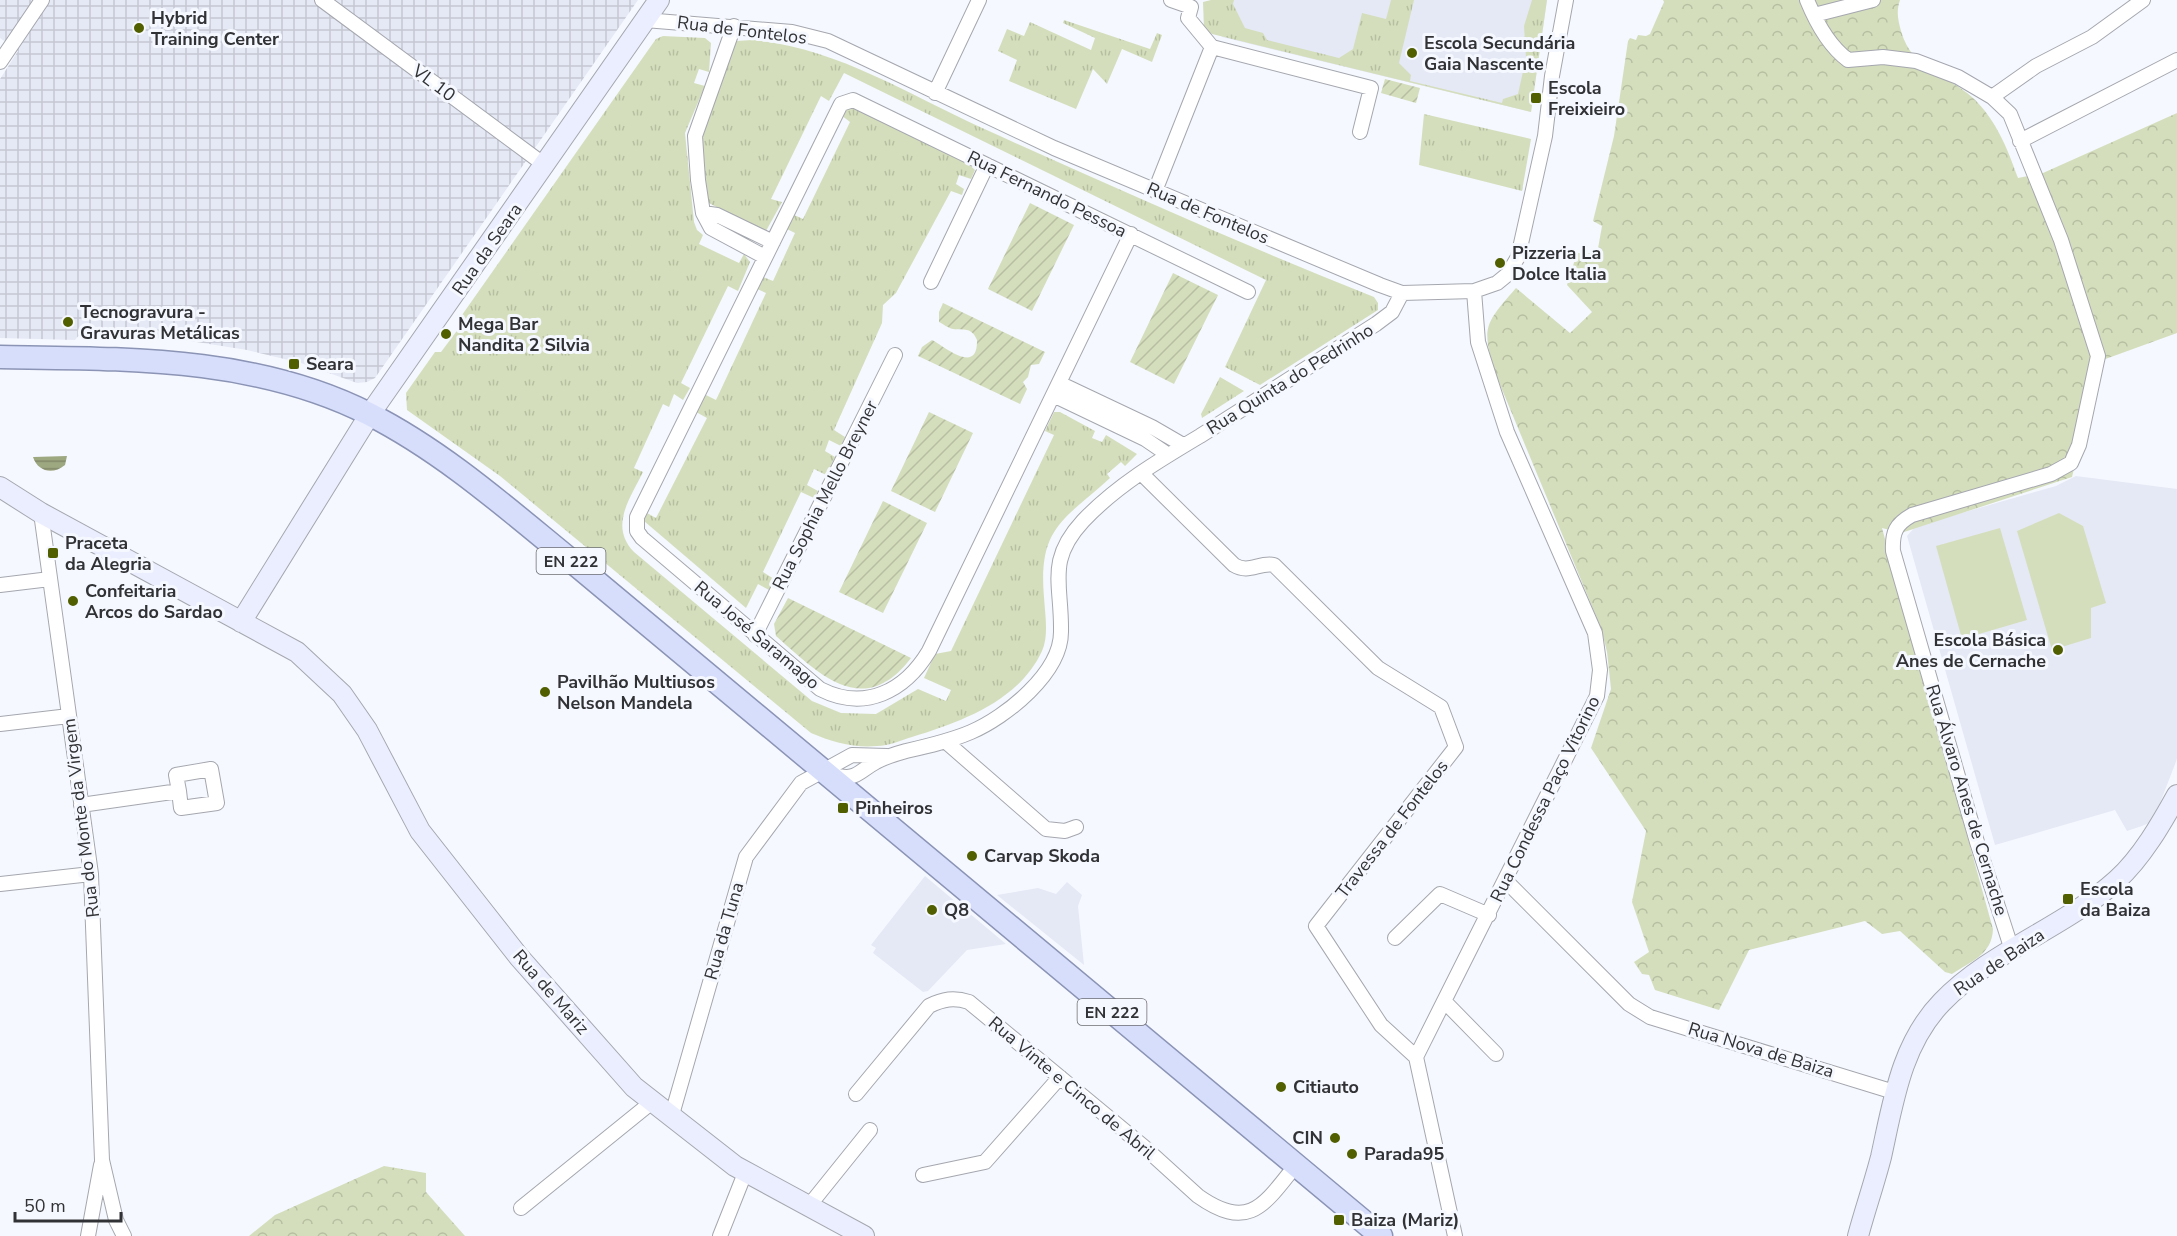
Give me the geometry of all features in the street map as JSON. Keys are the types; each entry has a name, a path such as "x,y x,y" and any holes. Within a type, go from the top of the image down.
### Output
{"main road":[{"name":"EN 222","path":"0,357 108,357 209,367 293,385 370,414 427,449 482,488 1381,1236"}],"street":[{"path":"0,62 42,0"},
{"name":"VL 10","path":"322,0 546,166"},
{"name":"Rua da Seara","path":"241,622 370,414 546,166 659,0"},
{"path":"935,93 979,0"},
{"path":"1171,0 1191,7 1188,18 1212,47 1371,88 1360,132"},
{"name":"Rua de Fontelos","path":"645,20 792,32 828,41 935,93 1155,191 1402,293 1474,291 1497,283 1508,274 1518,257 1545,136 1552,76 1566,0"},
{"name":"Rua Álvaro Anes de Cernache","path":"1807,0 1838,53 1848,60 1883,57 1916,61 1958,77 1992,97 2010,114 2065,251 2098,356 2079,446 2071,463 2051,474 1912,515 1899,522 1893,535 1893,551 1971,820 2012,950"},
{"path":"1814,15 1873,0"},
{"path":"1992,97 2036,66 2091,37 2143,0"},
{"path":"734,26 695,136 703,213 711,228 765,257"},
{"path":"1155,191 1212,47"},
{"path":"2020,141 2177,60"},
{"name":"Rua Fernando Pessoa","path":"845,100 853,100 1248,292"},
{"name":"Rua José Saramago","path":"845,100 765,257 637,517 636,524 642,538 755,635 811,682 837,696 868,698 887,692 912,676 929,651 1131,234"},
{"path":"931,282 987,165"},
{"path":"703,213 717,215 773,242"},
{"name":"Rua Condessa Paço Vitorino","path":"1416,1057 1597,696 1600,670 1595,633 1506,432 1478,342 1474,291"},
{"name":"Rua Quinta do Pedrinho","path":"888,756 945,741 983,726 1010,708 1051,665 1059,648 1062,634 1059,555 1066,541 1083,522 1167,454 1376,324 1392,312 1402,293"},
{"name":"Rua Sophia Mello Breyner","path":"755,635 895,355"},
{"path":"1056,389 1152,427 1183,445"},
{"path":"1056,389 1146,439 1167,454"},
{"name":"Travessa de Fontelos","path":"1141,473 1234,565 1248,570 1266,563 1274,565 1378,668 1441,707 1456,747 1316,926 1381,1025 1416,1057"},
{"name":"Rua de Mariz","path":"0,487 41,513 297,652 317,668 342,694 367,730 420,831 519,957 634,1087 671,1118 746,1173 864,1236"},
{"name":"Rua do Monte da Virgem","path":"41,513 91,874 102,1160"},
{"path":"0,585 50,579"},
{"path":"0,724 69,716"},
{"path":"945,741 1046,829 1065,831 1076,826"},
{"name":"Rua da Tuna","path":"671,1118 746,857 801,783 852,755 888,756"},
{"path":"824,772 850,777 888,756"},
{"path":"81,805 179,791"},
{"name":"Rua de Baiza","path":"1858,1236 1880,1159 1894,1092 1911,1046 1940,1004 1968,979 2079,910 2118,879 2157,831 2177,795"},
{"path":"0,884 91,874"},
{"name":"Rua Nova de Baiza","path":"1506,881 1629,1004 1650,1017 1894,1092"},
{"path":"1395,939 1440,894 1489,915"},
{"name":"Rua Vinte e Cinco de Abril","path":"856,1094 929,1006 949,999 969,1002 1198,1196 1219,1211 1248,1213 1260,1205 1296,1165"},
{"path":"1445,1002 1496,1054"},
{"path":"1416,1057 1455,1236"},
{"path":"923,1174 985,1161 1060,1077"},
{"path":"521,1208 652,1102"},
{"path":"808,1207 870,1130"},
{"path":"102,1160 116,1220 124,1236"},
{"path":"88,1236 102,1160"},
{"path":"720,1236 746,1173"},
{"path":"115,1236 116,1220"}],"shaded area":[{"path":"0,0 638,0 375,378 357,383 301,363 247,350 184,340 81,333 75,340 0,338 0,79 18,51 0,38"},
{"name":"Escola Secundária Gaia Nascente","path":"1221,0 1547,0 1531,112 1222,37 1218,28"},
{"path":"67,456 65,465 51,471 38,466 33,457"},
{"name":"Escola Básica Anes de Cernache","path":"2076,476 2177,489 2177,759 2160,803 2149,823 2127,831 2115,810 1995,845 1907,536 1916,526 2056,486"},
{"name":"Q8","path":"925,876 1006,944 967,950 928,991 923,992 873,953 876,948 871,945"},
{"name":"Q8","path":"1067,882 1082,895 1078,906 1084,965 997,895 1038,888 1056,894"}],"green space":[{"path":"1234,0 1233,4 1245,28 1263,33 1267,40 1339,58 1353,49 1362,13 1386,19 1391,0 1414,0 1399,63 1411,75 1410,81 1502,103 1503,99 1518,94 1526,58 1524,26 1532,0 1547,0 1531,112 1212,34 1204,30 1203,2"},
{"path":"1663,0 1900,0 1898,19 1906,45 1922,64 1963,90 1989,116 2010,156 2018,178 2043,173 2177,113 2177,333 2100,361 2072,477 1901,533 1882,528 1993,929 1992,938 1985,951 1952,974 1945,972 1900,931 1882,934 1865,921 1749,950 1719,1010 1655,990 1649,975 1642,974 1634,962 1649,952 1632,902 1646,831 1591,748 1611,689 1607,652 1601,628 1496,375 1487,336 1488,327 1497,310 1516,288 1570,333 1592,312 1567,285 1577,253 1597,254 1602,226 1593,221 1614,136 1628,41 1630,38 1636,40 1638,35 1650,34"},
{"path":"1064,20 1150,49 1157,33 1162,35 1152,62 1122,49 1107,84 1093,69 1076,109 1009,81 1017,60 998,51 1007,29 1024,36 1030,22 1091,50 1095,38 1063,23"},
{"path":"663,36 705,38 711,43 709,72 699,69 694,83 705,86 685,133 694,222 697,230 703,235 699,244 739,263 744,254 750,262 738,291 728,286 681,383 690,388 683,400 674,394 669,407 663,404 634,468 643,472 628,502 622,522 627,542 634,552 812,701 841,713 876,714 918,689 946,701 951,690 924,678 935,654 951,651 1054,435 1045,431 1054,412 1060,412 1095,431 1092,438 1102,442 1106,435 1137,454 1125,466 1121,462 1107,474 1110,478 1067,516 1050,540 1045,555 1043,574 1046,632 1042,651 1032,668 1004,696 969,716 931,731 881,746 835,742 811,733 500,476 407,410 406,393 435,352 441,352 462,324 459,321 462,315 656,39"},
{"path":"752,40 782,44 812,52 869,73 980,127 1127,193 1374,297 1378,303 1378,310 1260,385 1225,367 1266,280 844,73 829,101 821,96 771,199 782,202 766,231 758,229 707,202 700,135 736,41"},
{"path":"1385,79 1420,88 1416,103 1381,93"},
{"path":"846,102 968,163 975,170 971,179 959,175 956,184 964,189 962,195 951,191 896,293 883,305 882,323 834,430 845,437 841,446 829,440 825,451 835,457 826,475 814,469 807,485 818,491 814,498 801,492 763,572 774,579 769,590 758,584 746,608 644,521 643,517 647,513 656,518 707,418 696,412 704,394 716,400 766,293 755,288 761,276 773,281 795,233 785,228 792,214 803,219 850,122 841,115"},
{"path":"1424,114 1531,139 1522,191 1419,165"},
{"path":"1030,203 1074,225 1032,311 988,289"},
{"path":"1173,273 1218,295 1174,384 1130,362"},
{"path":"943,303 1045,352 1039,364 1031,365 1028,377 1023,382 1027,389 1020,404 918,356 922,347 932,340 959,356 972,356 976,351 977,340 972,333 951,328 939,322 939,312"},
{"path":"1220,377 1244,391 1202,418 1201,414"},
{"path":"929,412 973,433 935,512 891,491"},
{"path":"883,501 927,523 883,613 839,592"},
{"path":"2059,513 2083,526 2106,603 2091,608 2091,638 2052,650 2017,531"},
{"path":"2000,528 2027,620 1962,639 1936,546"},
{"path":"788,598 911,658 893,677 876,686 858,688 841,684 808,664 776,636 774,624"},
{"path":"384,1166 426,1173 426,1192 465,1236 249,1236 275,1215"}],"place":[{"name":"Hybrid Training Center","path":"139,28"},
{"name":"Escola Secundária Gaia Nascente","path":"1412,53"},
{"name":"Escola Freixieiro","path":"1536,98"},
{"name":"Pizzeria La Dolce Italia","path":"1500,263"},
{"name":"Tecnogravura - Gravuras Metálicas","path":"68,322"},
{"name":"Mega Bar Nandita 2 Silvia","path":"446,334"},
{"name":"Seara","path":"294,364"},
{"name":"Praceta da Alegria","path":"53,553"},
{"name":"Confeitaria Arcos do Sardao","path":"73,601"},
{"name":"Escola Básica Anes de Cernache","path":"2058,650"},
{"name":"Pavilhão Multiusos Nelson Mandela","path":"545,692"},
{"name":"Pinheiros","path":"843,808"},
{"name":"Carvap Skoda","path":"972,856"},
{"name":"Escola da Baiza","path":"2068,899"},
{"name":"Q8","path":"932,910"},
{"name":"Citiauto","path":"1281,1087"},
{"name":"CIN","path":"1335,1138"},
{"name":"Parada95","path":"1352,1154"},
{"name":"Baiza (Mariz)","path":"1339,1220"}]}
